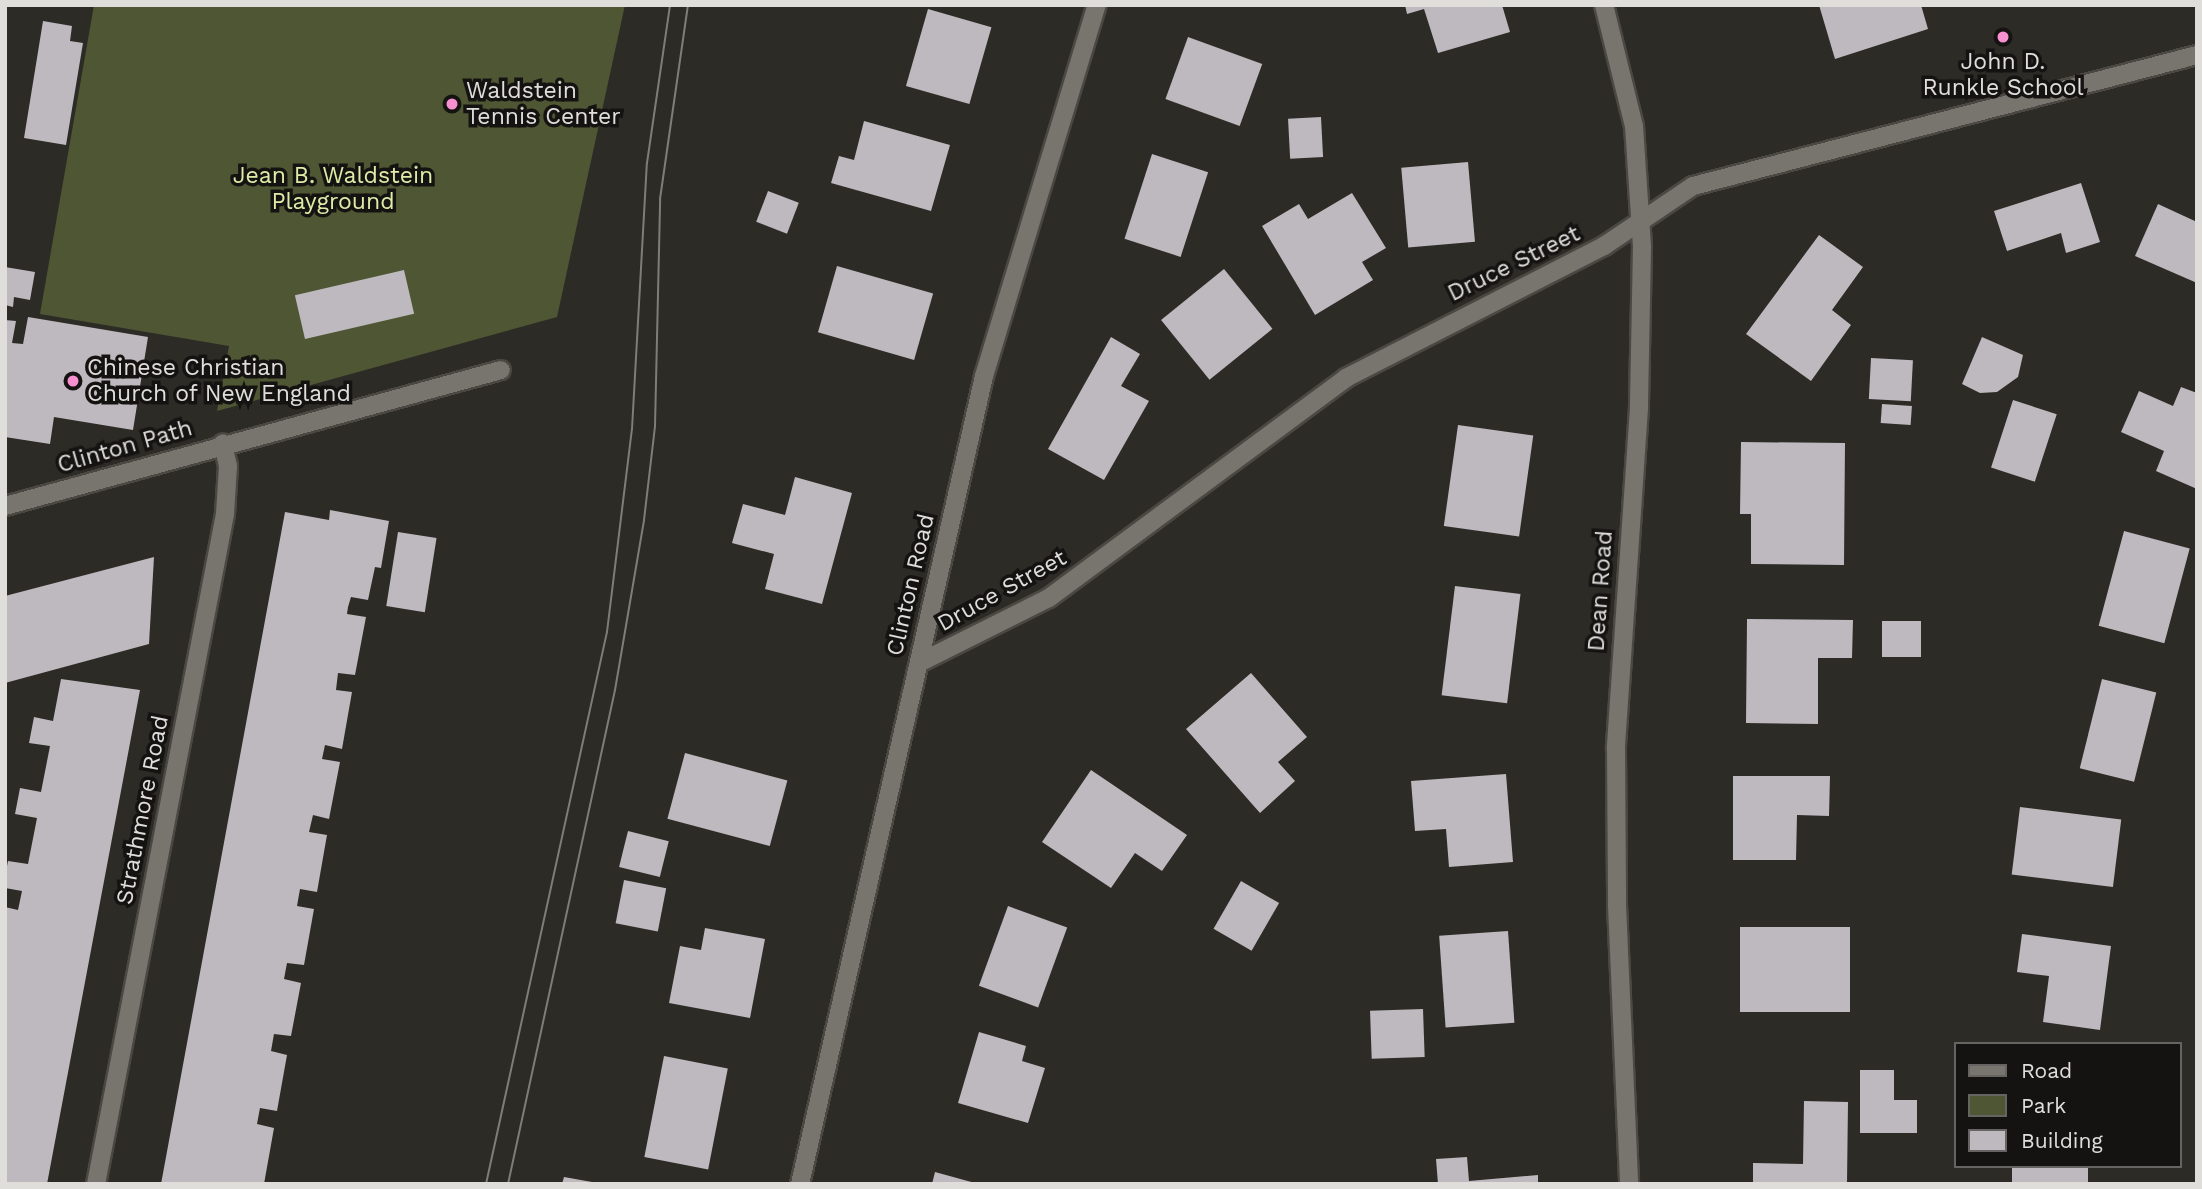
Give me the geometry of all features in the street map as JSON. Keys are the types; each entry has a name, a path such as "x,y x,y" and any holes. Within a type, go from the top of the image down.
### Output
{"street":[{"name":"Clinton Road","path":"800,1184 984,376 1097,5"},
{"name":"Dean Road","path":"1604,5 1634,126 1641,221 1639,408 1616,749 1617,905 1629,1184"},
{"name":"Druce Street","path":"919,663 1049,598 1346,379 1604,246 1686,190 1709,181 2197,55"},
{"name":"Clinton Path","path":"5,506 223,444 501,370"},
{"name":"Strathmore Road","path":"96,1184 225,514 228,466 223,444"}],"green space":[{"name":"Jean B. Waldstein Playground","path":"94,5 625,5 557,317 217,411 229,346 40,314"}],"building":[{"path":"1405,5 1502,5 1510,32 1438,53 1424,9 1407,14"},
{"path":"1819,5 1921,5 1928,29 1835,59"},
{"path":"928,9 991,27 969,104 906,86"},
{"path":"43,21 72,26 70,41 83,43 66,145 24,138"},
{"path":"1188,37 1262,64 1240,126 1165,99"},
{"path":"1321,117 1323,157 1290,159 1288,119"},
{"path":"864,121 950,145 931,211 831,183 839,156 854,160"},
{"path":"1152,154 1208,172 1181,257 1124,239"},
{"path":"1468,162 1475,242 1408,248 1401,168"},
{"path":"2081,183 2100,242 2066,253 2061,233 2007,251 1994,211"},
{"path":"768,191 799,203 787,234 756,222"},
{"path":"1352,193 1386,248 1362,262 1373,280 1315,315 1262,226 1299,204 1308,219"},
{"path":"2158,204 2197,222 2197,283 2135,256"},
{"path":"1819,235 1863,267 1832,310 1851,325 1811,381 1746,334"},
{"path":"837,266 933,294 914,360 818,332"},
{"path":"5,267 35,272 30,300 14,297 13,307 5,305"},
{"path":"1224,269 1272,329 1210,380 1161,320"},
{"path":"404,270 414,314 305,339 295,295"},
{"name":"Chinese Christian Church of New England","path":"28,317 148,337 133,430 54,417 50,444 5,437 5,320 16,321 12,343 23,344"},
{"path":"1111,337 1140,354 1121,386 1149,401 1104,480 1048,449"},
{"path":"1982,337 2023,355 2018,377 1997,392 1980,393 1962,384"},
{"path":"1871,358 1913,360 1911,401 1869,399"},
{"path":"2181,387 2197,393 2197,489 2156,471 2164,451 2121,432 2139,391 2173,406"},
{"path":"2013,400 2057,414 2035,482 1991,468"},
{"path":"1882,404 1912,406 1911,425 1881,423"},
{"path":"1458,425 1533,436 1519,537 1444,526"},
{"path":"1741,442 1845,443 1844,565 1751,564 1751,514 1740,514"},
{"path":"795,477 852,493 822,604 765,589 774,554 732,543 743,504 785,515"},
{"path":"330,510 389,521 381,568 375,567 368,600 351,597 348,607 347,614 366,617 355,675 338,673 336,690 352,692 342,749 325,745 322,759 340,762 329,819 313,815 309,832 327,835 317,892 300,889 297,906 314,909 304,965 287,963 284,979 301,983 291,1036 274,1034 271,1051 287,1055 277,1111 260,1108 257,1124 274,1128 264,1184 161,1184 285,512 329,520"},
{"path":"2124,531 2190,549 2164,643 2099,626"},
{"path":"398,532 437,538 425,612 386,606"},
{"path":"154,557 149,644 5,683 5,596"},
{"path":"1455,586 1521,594 1507,703 1442,695"},
{"path":"1747,619 1853,620 1852,658 1818,658 1818,724 1746,723"},
{"path":"1882,621 1921,621 1921,657 1882,657"},
{"path":"1251,673 1307,737 1278,762 1295,781 1260,813 1186,729"},
{"path":"61,679 140,690 47,1184 5,1184 5,907 18,910 22,891 5,888 5,876 8,861 28,864 37,818 15,814 20,788 41,792 50,746 29,743 34,717 53,721"},
{"path":"2102,679 2156,693 2134,782 2080,768"},
{"path":"685,753 787,780 770,846 667,819"},
{"path":"1091,770 1187,835 1162,871 1135,853 1111,888 1042,842"},
{"path":"1506,774 1513,862 1449,867 1446,829 1415,831 1411,781"},
{"path":"1733,776 1830,776 1829,816 1797,815 1796,860 1733,860"},
{"path":"2020,807 2121,819 2113,887 2012,874"},
{"path":"628,831 669,841 660,877 619,867"},
{"path":"624,880 666,888 658,931 616,923"},
{"path":"1241,881 1279,903 1252,951 1214,929"},
{"path":"1008,906 1067,928 1038,1007 979,986"},
{"path":"1740,927 1850,927 1850,1012 1740,1012"},
{"path":"705,928 765,939 750,1018 669,1003 680,946 701,950"},
{"path":"1508,931 1514,1023 1446,1028 1439,936"},
{"path":"2022,934 2111,946 2100,1030 2043,1022 2049,976 2017,972"},
{"path":"1423,1009 1425,1057 1372,1059 1370,1011"},
{"path":"979,1032 1026,1046 1022,1061 1045,1068 1028,1123 958,1103"},
{"path":"664,1056 728,1068 708,1170 644,1157"},
{"path":"1860,1070 1894,1070 1894,1100 1917,1100 1917,1133 1860,1133"},
{"path":"1804,1101 1848,1102 1847,1184 1753,1184 1753,1163 1803,1164"},
{"path":"1467,1157 1469,1181 1538,1175 1538,1184 1438,1184 1436,1159"},
{"path":"2012,1168 2088,1168 2088,1184 2012,1184"},
{"path":"935,1172 975,1183 975,1184 932,1184"},
{"path":"564,1177 592,1182 562,1184"}],"tram line":[{"path":"486,1184 607,632 632,429 647,163 670,5"},
{"path":"508,1184 615,690 644,520 655,426 660,199 688,5"}],"place":[{"name":"John D. Runkle School","path":"2003,37"},
{"name":"Waldstein Tennis Center","path":"452,104"},
{"name":"Chinese Christian Church of New England","path":"73,381"}]}
